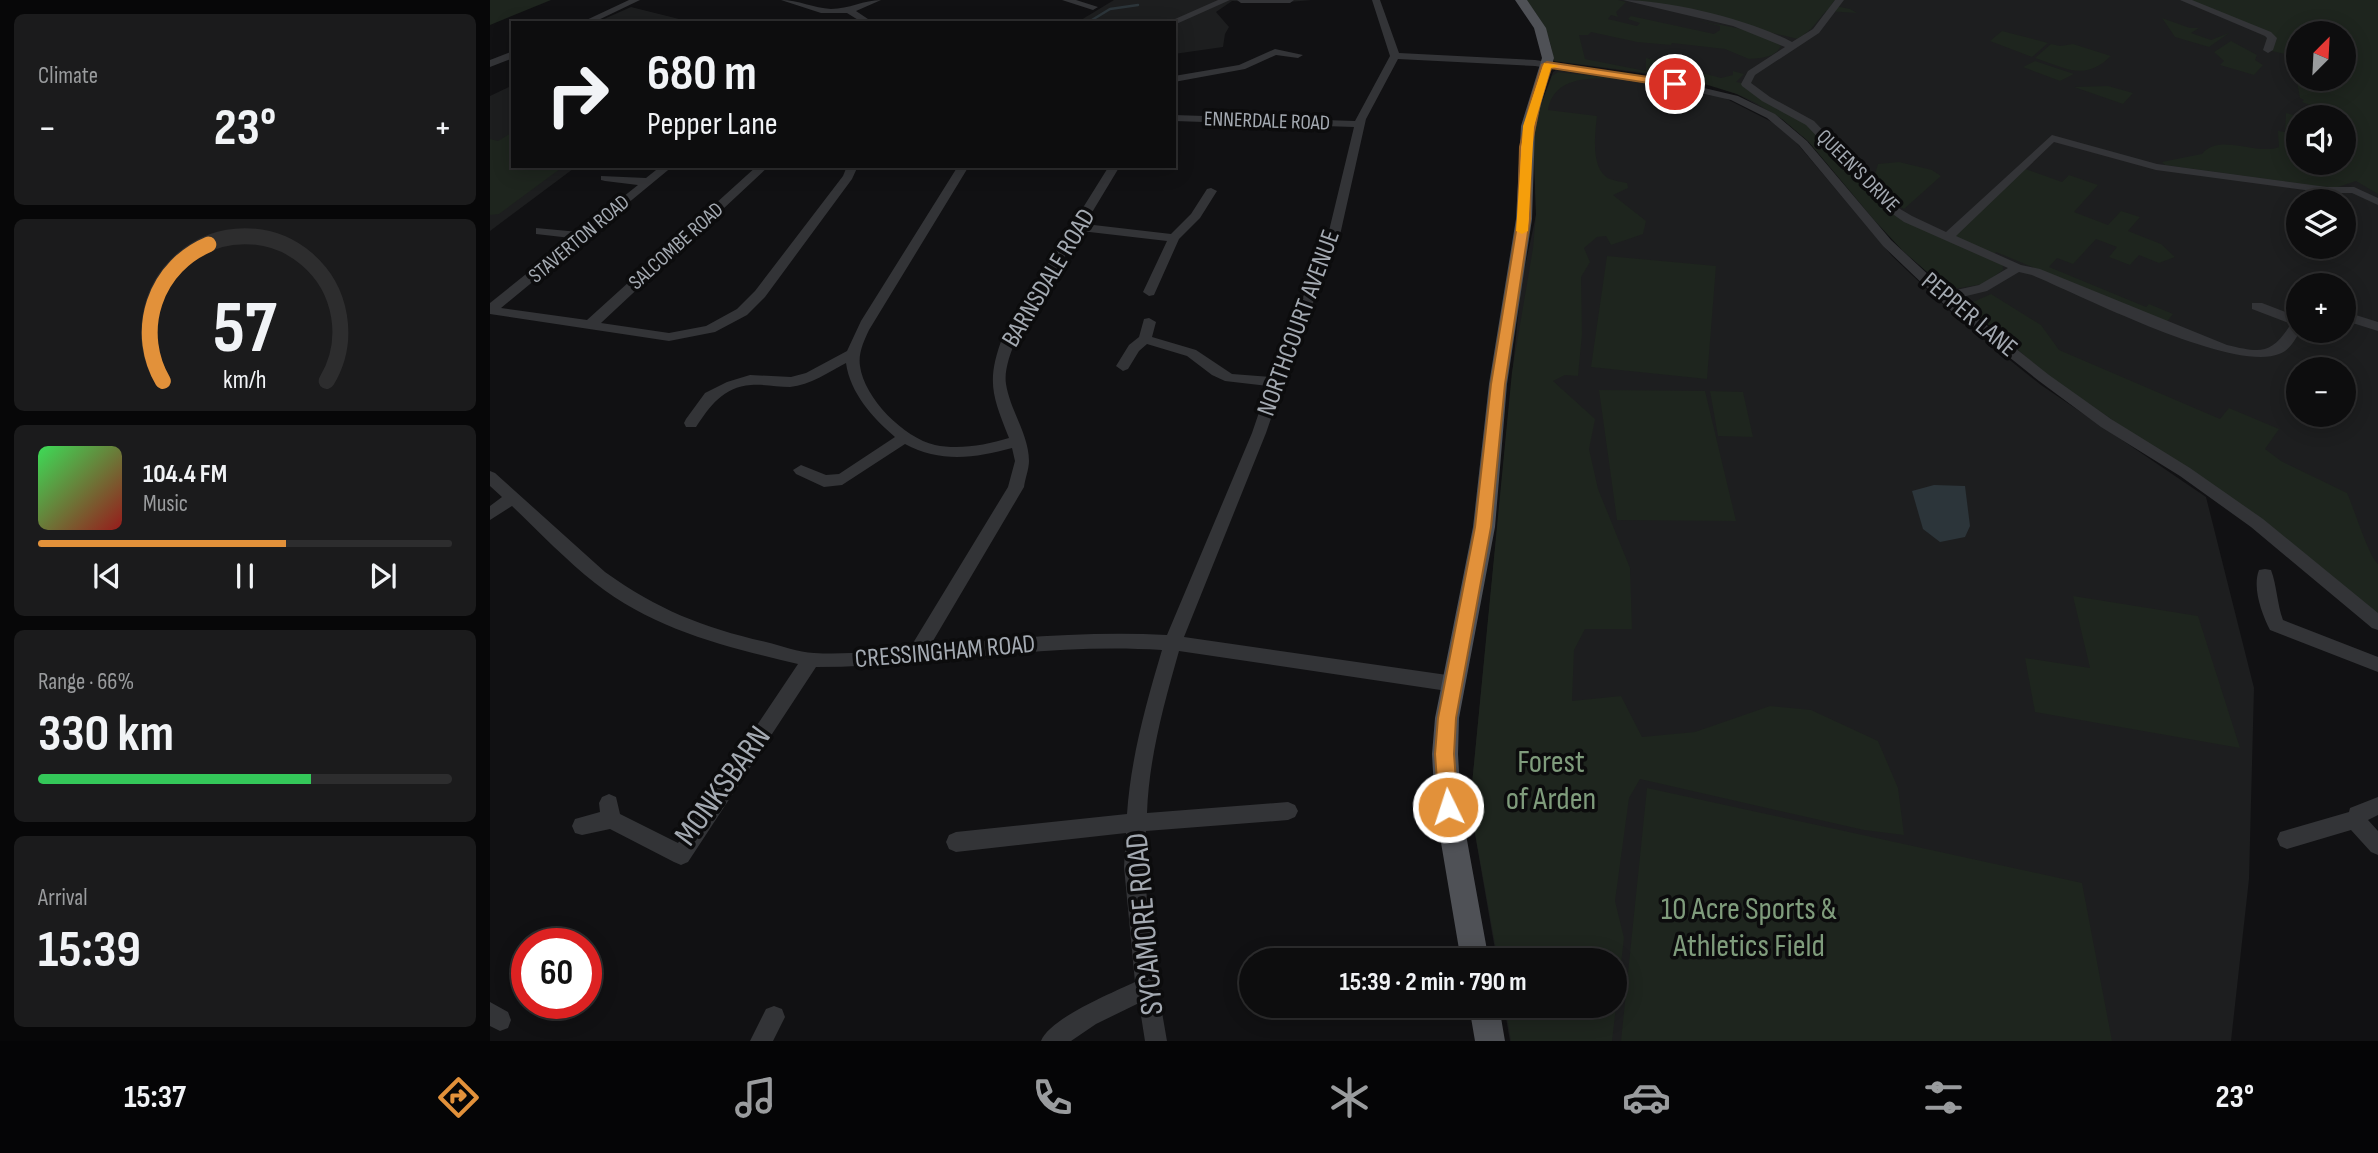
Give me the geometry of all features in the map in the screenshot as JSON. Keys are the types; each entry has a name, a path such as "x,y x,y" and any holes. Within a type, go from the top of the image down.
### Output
{"main road":[{"path":"1472,948 1448,807 1445,754 1447,718 1483,527 1498,384 1524,219 1528,126 1548,58 1540,28 1521,0"},
{"path":"1486,1018 1490,1041"}],"street":[{"path":"589,21 636,0"},
{"path":"785,0 830,12 851,12 877,0"},
{"path":"1066,0 1093,6"},
{"path":"1176,28 1226,0"},
{"path":"1241,0 1290,0"},
{"path":"1376,0 1395,56"},
{"path":"1627,0 1758,31 1779,38 1793,47"},
{"name":"QUEEN'S DRIVE","path":"1840,0 1816,31 1751,73 1746,84 1750,89 1810,123 1891,208 2017,268 2036,272 2210,345 2241,353 2263,353 2279,349 2286,339"},
{"path":"2184,0 2268,34 2272,38 2268,50"},
{"path":"851,12 866,21"},
{"path":"1176,29 1192,26"},
{"path":"1176,79 1242,66 1276,48 1298,55"},
{"path":"490,64 511,55"},
{"name":"PEPPER LANE","path":"1395,56 1547,65 1694,87 1734,98 1771,116 1803,143 1872,226 1949,301 2044,378 2106,423 2185,472 2248,516 2378,624"},
{"name":"NORTHCOURT AVENUE","path":"1173,643 1259,433 1276,382 1334,235 1360,124 1395,56"},
{"name":"ENNERDALE ROAD","path":"1176,118 1360,124"},
{"path":"1948,237 2052,138 2067,140 2156,167 2327,190 2351,189 2378,202"},
{"name":"STAVERTON ROAD","path":"490,310 666,168"},
{"name":"SALCOMBE ROAD","path":"589,326 762,168"},
{"name":"STAVERTON ROAD","path":"490,310 669,337 710,328 743,312 791,253 852,168"},
{"path":"963,168 868,323 853,354 856,378 870,403 904,438 927,450 962,454 1018,441"},
{"name":"BARNSDALE ROAD","path":"915,655 994,528 1016,487 1023,461 1004,408 998,380 1001,360 1010,336 1114,168"},
{"path":"605,178 648,182"},
{"path":"1147,285 1174,238 1213,198"},
{"path":"1078,227 1174,238"},
{"path":"540,231 584,236"},
{"path":"1949,301 2006,284 2017,275 2017,268"},
{"path":"2257,306 2286,318"},
{"path":"2356,319 2378,327"},
{"path":"1123,366 1134,348 1145,339 1149,322"},
{"path":"1145,339 1162,346 1189,344 1219,374 1236,379 1276,382"},
{"path":"691,423 710,396 732,385 750,380 792,382 811,376 853,354"},
{"path":"801,470 824,481 842,479 904,438"},
{"name":"CRESSINGHAM ROAD","path":"490,477 599,577 650,609 718,638 811,660 915,655 1025,644 1124,640 1173,643 1454,684"},
{"path":"490,514 512,498"},
{"path":"2265,575 2267,603 2276,625 2378,665"},
{"name":"SYCAMORE ROAD","path":"1156,1041 1141,950 1134,867 1134,823 1139,775 1155,703 1173,643"},
{"name":"MONKSBARN","path":"582,826 610,811 681,855 811,660"},
{"path":"2356,820 2357,816 2378,806"},
{"path":"956,842 1134,823 1288,811"},
{"path":"2287,839 2333,824 2356,820"},
{"path":"2356,820 2378,845"},
{"path":"1052,1041 1088,1016 1148,987"},
{"path":"761,1041 774,1017"}],"shaded area":[{"path":"1114,0 1312,0 1278,3 1232,1 1216,12 1229,27 1223,47 1176,54 1176,21 1079,21"},
{"path":"1526,0 2378,0 2378,616 2256,519 2050,377 1903,251 1808,141 1782,119 1737,94 1702,82 1554,61 1550,36 1543,21"},
{"path":"631,7 687,21 600,21"},
{"path":"1556,70 1676,87 1723,97 1772,122 1796,142 1892,256 1956,317 2041,385 2206,497 2254,688 2249,879 2231,1041 1510,1041 1506,1018 1627,1018 1627,948 1495,948 1470,805 1521,285 1536,215 1533,126"},
{"path":"511,86 511,168 574,168 490,231 490,96"},
{"path":"1934,485 1965,486 1970,526 1965,537 1940,542 1923,529 1912,491"}],"green space":[{"path":"490,0 551,0 490,25"},
{"path":"1526,0 1618,0 1626,2 1616,12 1618,17 1611,15 1608,19 1637,26 1640,23 1628,19 1631,16 1714,34 1720,30 1720,26 1699,21 1741,29 1771,40 1781,46 1775,53 1749,59 1725,49 1637,42 1591,32 1588,35 1579,35 1585,59 1646,71 1646,58 1721,78 1733,75 1733,71 1744,74 1736,82 1746,84 1810,123 1891,208 1948,237 2020,167 2062,182 2069,175 2098,185 2074,212 2108,225 2121,211 2140,217 2128,231 2161,244 2175,257 2159,263 2139,255 2130,265 2109,257 2117,247 2096,239 2073,264 2057,258 2049,267 2146,307 2149,304 2173,314 2166,323 1996,252 1993,255 2002,259 2003,270 1983,284 1948,290 1903,251 1808,141 1782,119 1737,94 1685,78 1554,61 1545,29"},
{"path":"1635,0 1835,0 1831,5 1857,13 1826,11 1811,29 1798,39"},
{"path":"2184,0 2378,0 2378,194 2356,181 2338,187 2324,187 2165,165 2162,162 2202,154 2218,145 2260,149 2279,147 2278,131 2285,132 2286,113 2286,175 2356,175 2356,105 2310,105 2302,102 2304,100 2300,98 2299,91 2356,91 2356,21 2286,21 2286,54 2268,50 2272,38"},
{"path":"2162,18 2190,28 2199,28 2191,33 2211,40 2229,33 2209,47 2175,37"},
{"path":"2002,31 2048,43 2032,57 1990,41"},
{"path":"2231,41 2257,55 2255,60 2263,65 2254,75 2220,65 2224,61 2214,52"},
{"path":"2051,44 2073,44 2111,56 2092,69 2066,69 2035,58"},
{"path":"2035,61 2074,74 2060,81 2023,67"},
{"name":"Forest of Arden","path":"1558,72 1645,82 1588,79 1574,82 1562,87 1553,96 1548,110 1597,116 1595,151 1599,168 1610,179 1627,183 1628,188 1613,195 1646,221 1643,234 1611,245 1606,236 1597,237 1584,248 1590,262 1581,277 1582,334 1578,376 1565,375 1553,381 1595,419 1589,449 1598,489 1630,568 1632,629 1585,629 1574,650 1572,701 1621,696 1642,737 1695,732 1770,706 1811,710 1878,741 1898,788 1904,835 1864,830 1640,779 1629,798 1615,901 1624,938 1623,948 1496,948 1470,805 1512,372 1533,248 1536,214 1533,126 1552,76"},
{"path":"2108,86 2133,93 2123,104 2074,87"},
{"path":"511,133 511,168 561,168 499,214 490,215 490,139 498,141"},
{"path":"1899,162 1932,170 1941,176 1904,209 1886,194 1875,174 1878,164"},
{"path":"1607,256 1716,266 1707,379 1591,367"},
{"path":"1991,294 2041,325 2059,350 2220,419 2229,408 2279,429 2265,449 2281,461 2347,493 2366,542 2378,564 2378,616 2130,432 2050,377 1971,310 1973,302"},
{"path":"1599,390 1705,391 1736,521 1617,520"},
{"path":"1710,391 1743,392 1753,437 1718,436"},
{"path":"2073,596 2198,616 2240,748 2035,712 2025,658 2090,668"},
{"name":"10 Acre Sports & Athletics Field","path":"1647,788 2082,883 2112,1041 1621,1041 1623,1018 1627,1018 1627,983"},
{"name":"Forest of Arden","path":"1507,1018 1615,1018 1612,1041 1511,1041"}],"waterway":[{"path":"1090,21 1110,9 1138,5"}],"slow traffic":[{"path":"1522,231 1528,126 1547,65 1554,66"}],"route":[{"path":"1448,807 1445,754 1447,718 1480,550 1498,384 1524,219 1528,126 1535,103 1547,65 1675,84"}]}
